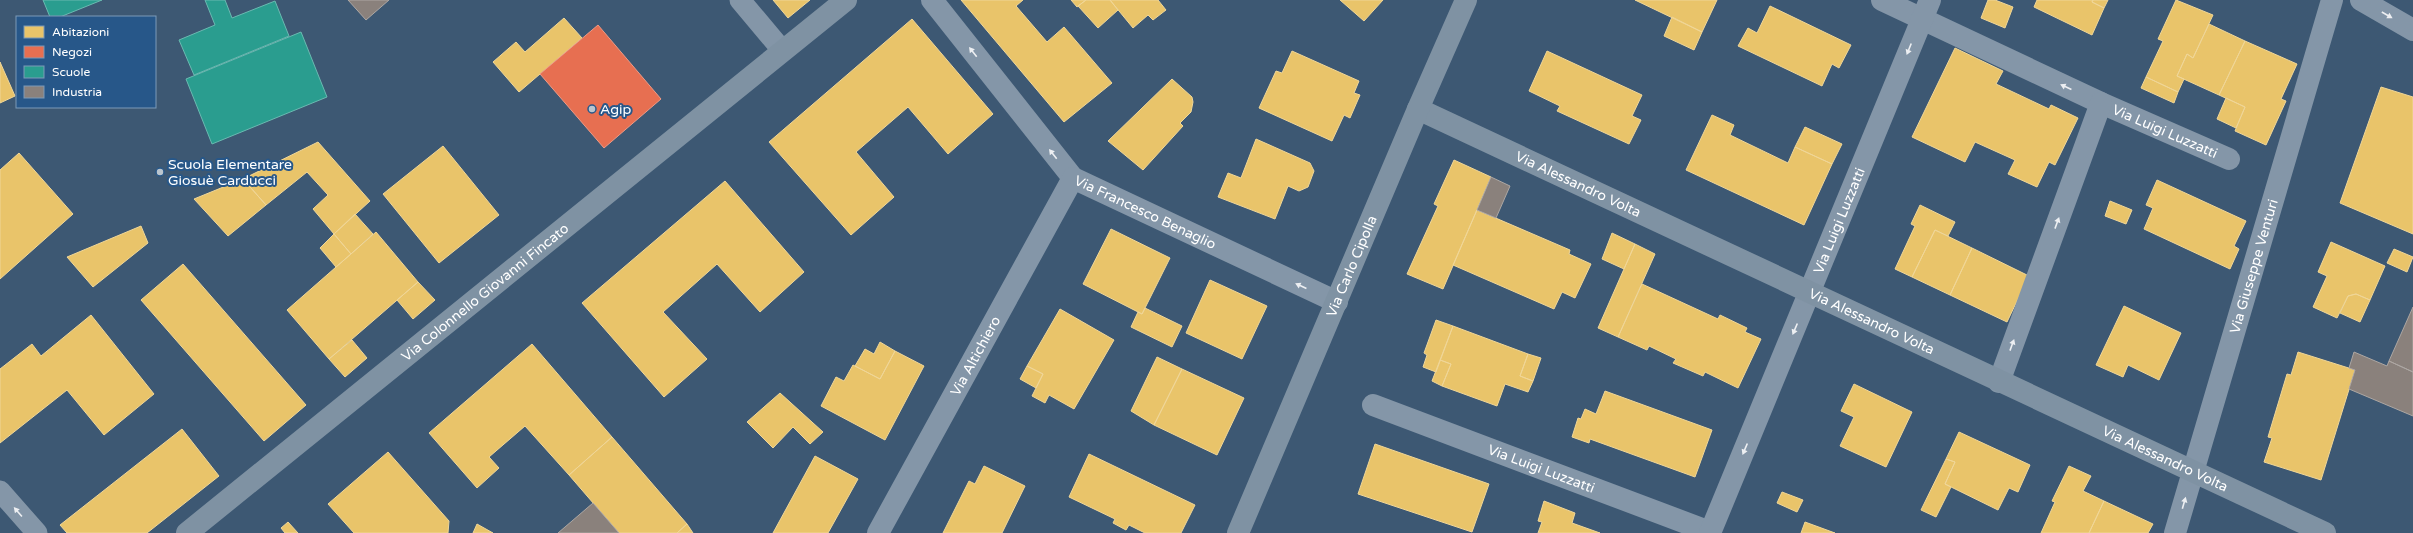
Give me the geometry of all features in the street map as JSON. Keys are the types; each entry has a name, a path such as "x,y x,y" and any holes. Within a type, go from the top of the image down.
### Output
{"street":[{"name":"Via Colonnello Giovanni Fincato","path":"187,533 782,50 846,0"},
{"name":"Via Francesco Benaglio","path":"932,0 1073,178 1337,302"},
{"name":"Via Carlo Cipolla","path":"1238,533 1418,109 1466,0"},
{"name":"Via Luigi Luzzatti","path":"1882,0 1925,10 2101,103 2229,159"},
{"name":"Via Giuseppe Venturi","path":"2175,533 2332,0"},
{"path":"2361,0 2413,30"},
{"name":"Via Luigi Luzzatti","path":"1373,406 1710,533 1810,293 1925,10"},
{"name":"Via Luigi Luzzatti","path":"1999,382 2101,103"},
{"name":"Via Alessandro Volta","path":"1418,109 2193,473 2325,533"},
{"name":"Via Altichiero","path":"878,533 1073,178"}],"lane":[{"path":"740,0 782,50"},
{"path":"0,491 37,533"}],"building: Abitazioni":[{"path":"773,0 810,0 788,18"},
{"path":"961,0 1023,0 1016,6 1047,42 1064,27 1112,83 1064,122"},
{"path":"1071,0 1086,0 1077,7"},
{"path":"1086,0 1110,0 1118,10 1098,28 1078,6"},
{"path":"1110,0 1158,0 1166,10 1153,20 1148,15 1133,28"},
{"path":"1340,0 1383,0 1364,21"},
{"path":"1635,0 1717,0 1702,32"},
{"path":"1988,0 1995,0 2013,7 2005,28 1981,18"},
{"path":"2037,0 2093,0 2092,2 2104,8 2092,35 2034,7"},
{"path":"2093,0 2108,0 2104,8 2092,2"},
{"path":"2176,0 2213,15 2193,58 2187,54 2177,76 2184,79 2178,92 2146,77 2163,41 2158,39"},
{"path":"1770,6 1851,45 1839,68 1832,64 1822,86 1738,46 1748,28 1757,33"},
{"path":"1672,17 1702,32 1694,50 1664,36"},
{"path":"564,18 582,38 519,92 493,62 516,42 525,52"},
{"path":"912,19 993,114 948,154 908,107 856,152 894,197 851,235 769,142"},
{"path":"2209,24 2245,41 2219,95 2177,76 2187,54 2193,58"},
{"path":"2245,41 2297,64 2281,99 2286,101 2266,145 2235,131 2245,107 2219,95"},
{"path":"1955,48 2003,71 1996,84 2049,109 2051,105 2078,118 2055,165 2049,162 2037,187 2008,174 2015,160 1975,142 1965,162 1912,137"},
{"path":"1292,51 1359,81 1354,93 1360,95 1350,118 1344,115 1332,141 1259,108 1276,71 1282,73"},
{"path":"1547,51 1642,95 1632,116 1641,120 1629,144 1557,111 1560,106 1529,91"},
{"path":"0,62 15,96 0,103"},
{"path":"2146,77 2178,92 2174,103 2141,88"},
{"path":"1172,79 1192,97 1193,102 1191,112 1180,123 1183,126 1143,170 1108,141"},
{"path":"2381,87 2413,97 2413,234 2340,203"},
{"path":"2226,98 2245,107 2236,128 2217,119"},
{"path":"1712,115 1734,125 1730,135 1788,163 1795,147 1832,164 1804,225 1686,170"},
{"path":"1805,127 1842,144 1832,164 1795,147"},
{"path":"1256,139 1310,163 1314,171 1308,187 1299,191 1288,186 1275,219 1218,197 1228,173 1241,178"},
{"path":"318,142 370,201 334,234 313,209 328,195 307,172 266,205 243,179"},
{"path":"443,146 499,215 439,263 383,194"},
{"path":"19,153 73,214 0,279 0,170"},
{"path":"1454,160 1491,177 1443,289 1407,274 1438,206 1434,204"},
{"path":"243,179 266,205 228,236 194,199"},
{"path":"2157,180 2246,221 2234,246 2239,249 2230,269 2144,229 2153,208 2146,205"},
{"path":"725,181 804,272 760,312 717,264 663,312 707,359 664,397 582,303"},
{"path":"2110,201 2132,210 2126,224 2105,216"},
{"path":"1920,205 1955,222 1948,236 1935,230 1912,277 1895,269 1915,226 1911,224"},
{"path":"1477,210 1570,250 1569,254 1591,264 1575,298 1562,292 1554,309 1453,265"},
{"path":"355,214 373,234 351,254 334,234"},
{"path":"141,226 148,243 93,287 67,257"},
{"path":"1111,229 1170,258 1142,314 1083,284"},
{"path":"1935,230 1972,248 1950,295 1912,277"},
{"path":"376,232 418,282 329,359 287,310"},
{"path":"1612,233 1635,244 1624,269 1602,259"},
{"path":"334,234 351,254 336,267 320,248"},
{"path":"2331,242 2385,266 2370,300 2356,294 2348,296 2337,318 2313,307 2327,276 2318,272"},
{"path":"1635,244 1655,254 1618,337 1598,328"},
{"path":"1972,248 2029,276 2007,322 1950,295"},
{"path":"2394,249 2413,257 2407,272 2387,263"},
{"path":"183,264 306,405 264,441 141,300"},
{"path":"1210,280 1267,306 1242,359 1186,333"},
{"path":"418,282 435,300 413,319 397,300"},
{"path":"1642,284 1718,319 1720,315 1747,328 1745,332 1761,339 1738,388 1705,372 1703,376 1673,363 1676,359 1649,346 1647,350 1618,337"},
{"path":"2356,294 2370,300 2360,322 2340,313 2348,296"},
{"path":"2124,306 2181,333 2159,380 2128,365 2123,377 2096,365"},
{"path":"1145,308 1182,326 1172,347 1131,327 1138,312 1142,314"},
{"path":"1060,309 1114,340 1074,409 1049,395 1045,403 1032,396 1043,374 1027,366"},
{"path":"91,315 154,394 104,435 67,390 0,443 0,369 32,344 41,356"},
{"path":"1436,320 1453,326 1436,372 1423,367 1427,355 1424,353"},
{"path":"1453,326 1528,354 1520,376 1533,381 1528,392 1505,384 1497,406 1442,386 1451,364 1440,360"},
{"path":"352,340 367,358 345,377 329,359"},
{"path":"880,342 895,351 880,379 855,366 865,349 874,354"},
{"path":"532,344 612,437 569,475 525,426 489,457 499,468 477,488 429,433"},
{"path":"895,351 924,366 885,440 821,406 836,377 844,381 853,365 880,379"},
{"path":"2298,352 2355,370 2321,480 2264,462 2272,438 2268,437 2287,374 2291,375"},
{"path":"1528,354 1541,358 1533,381 1520,376"},
{"path":"1157,357 1182,369 1154,425 1131,411"},
{"path":"1440,360 1451,364 1442,386 1432,381"},
{"path":"1027,366 1043,374 1036,388 1020,379"},
{"path":"1182,369 1244,398 1217,455 1154,425"},
{"path":"1854,384 1912,412 1886,467 1840,446 1854,417 1841,411"},
{"path":"1605,391 1712,430 1695,477 1590,439 1589,443 1572,437 1578,418 1581,419 1585,409 1596,414"},
{"path":"780,393 823,432 810,444 793,427 773,448 747,422"},
{"path":"182,429 219,476 147,533 67,533 60,525"},
{"path":"1959,432 2030,465 2018,492 2009,488 1998,510 1945,484 1955,462 1946,459"},
{"path":"612,437 687,524 677,533 619,533 569,475"},
{"path":"1375,444 1489,484 1472,532 1358,494"},
{"path":"388,452 449,521 448,533 354,533 328,504"},
{"path":"1089,454 1195,505 1181,533 1145,533 1129,525 1126,530 1113,523 1115,519 1069,497"},
{"path":"815,456 858,479 828,533 773,533"},
{"path":"1946,459 1955,462 1945,484 1951,487 1936,517 1921,510"},
{"path":"984,466 1025,486 1002,533 943,533 969,481 975,484"},
{"path":"2069,466 2091,476 2083,491 2104,501 2089,533 2041,533 2055,502 2052,501"},
{"path":"1782,492 1803,500 1797,512 1777,503"},
{"path":"1544,501 1575,513 1572,523 1600,533 1538,533 1542,522 1538,521"},
{"path":"2104,501 2153,524 2148,533 2089,533"},
{"path":"288,522 298,533 285,533 281,528"},
{"path":"1805,522 1835,533 1801,533"},
{"path":"477,524 493,533 473,533"},
{"path":"687,524 693,533 677,533"}],"building: Negozi":[{"path":"598,25 661,99 604,148 540,74"}],"building: Scuole":[{"path":"43,0 102,0 62,16 50,16"},
{"path":"205,0 225,0 232,18 275,1 289,36 194,75 179,40 215,25"},
{"path":"301,32 327,97 212,144 186,79"}],"building: Industria":[{"path":"348,0 389,0 366,20"},
{"path":"1491,177 1510,186 1496,218 1477,210"},
{"path":"2413,307 2413,372 2389,361"},
{"path":"2354,352 2387,366 2389,361 2413,372 2413,416 2349,389 2355,370 2349,368"},
{"path":"593,503 619,533 558,533"}],"place":[{"name":"Agip","path":"592,109"},
{"name":"Scuola Elementare Giosuè Carducci","path":"160,172"}]}
